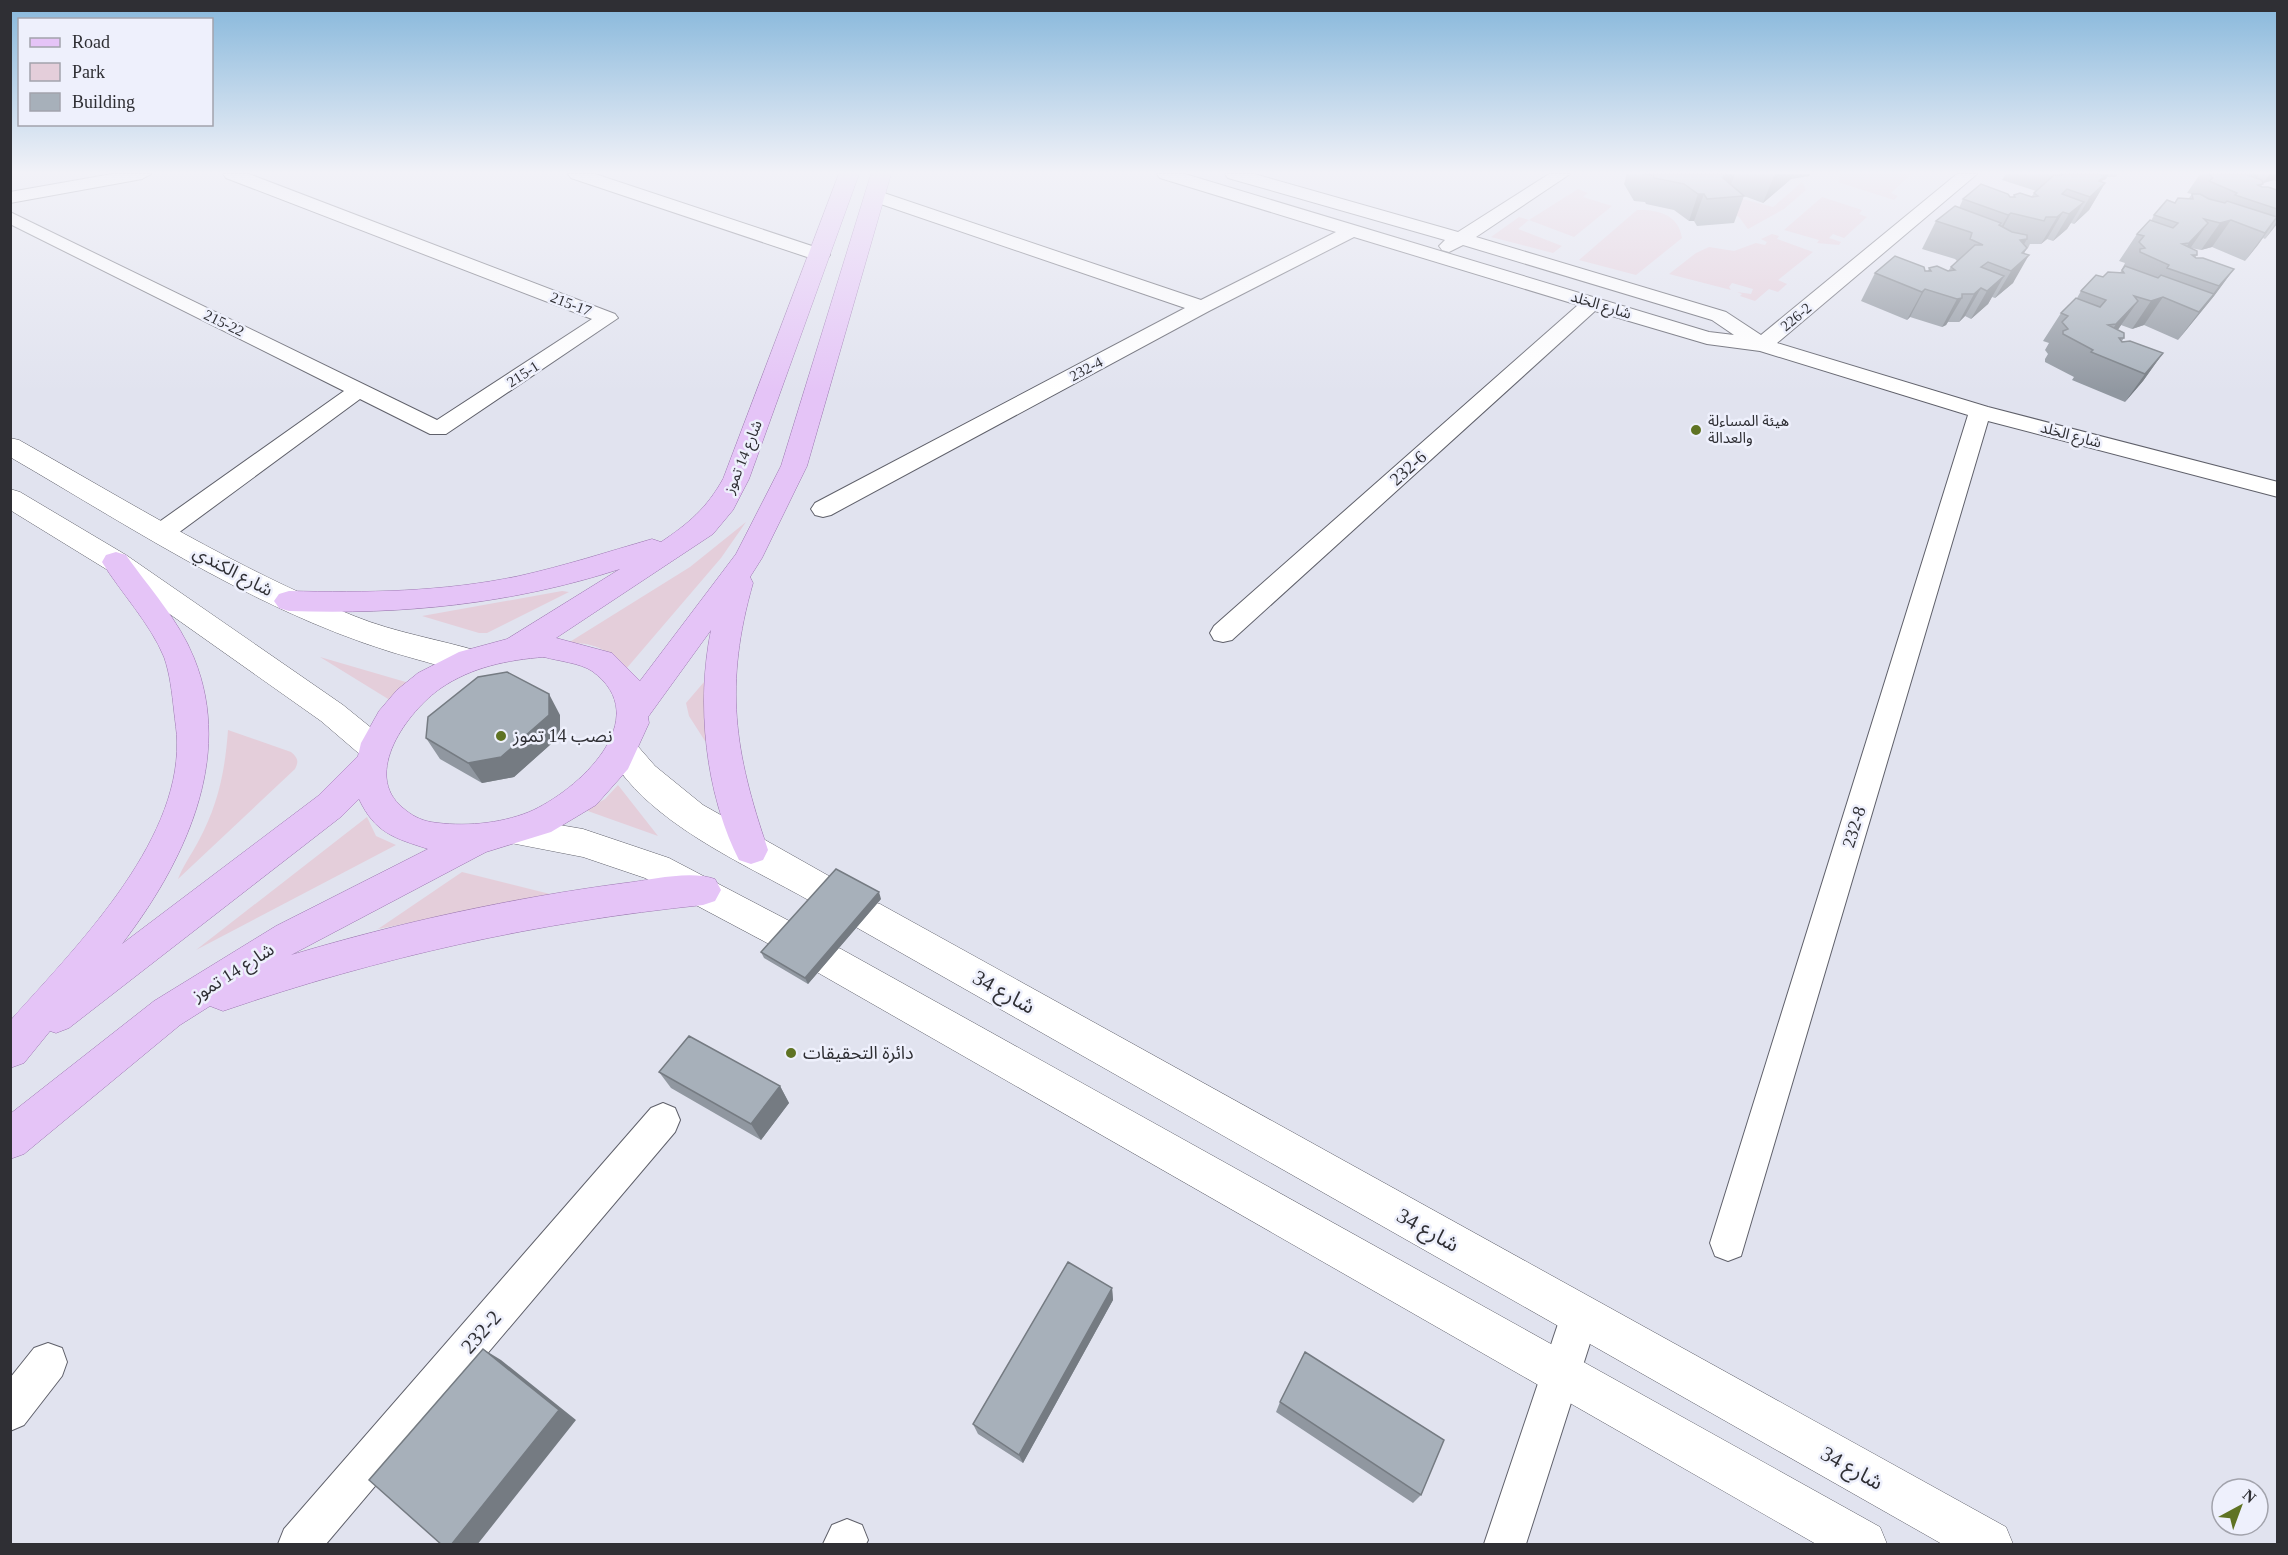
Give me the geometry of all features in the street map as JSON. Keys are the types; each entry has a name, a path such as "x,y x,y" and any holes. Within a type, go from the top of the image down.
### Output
{"main road":[{"name":"شارع 14 تموز","path":"518,648 594,601 703,527 723,504 736,479 823,247"},
{"path":"634,713 747,558 794,466 860,247"},
{"name":"شارع الكندي","path":"10,446 161,533 288,601 358,630 416,650 470,660"},
{"path":"10,498 116,562 332,713 372,756 370,783 377,800 388,816 406,828 428,836 453,840 480,839 518,832 565,811 590,793 610,773 624,752 631,732 634,713 631,694 622,678 608,665 590,655 568,648 544,646 518,648 470,660 448,670 410,697 381,730 372,756 357,780 330,806 10,1051"},
{"path":"288,601 392,603 500,591 606,564 703,527"},
{"path":"747,558 723,641 718,690 720,741 731,795 751,850"},
{"path":"10,1051 124,913 161,857 183,810 192,765 195,722 178,655 116,562"},
{"path":"624,752 647,779 685,810 825,891"},
{"path":"518,832 573,841 621,854 703,890 784,936"},
{"name":"شارع 14 تموز","path":"10,1140 167,1013 289,937 480,839"},
{"path":"167,1013 315,964 447,928 621,897 703,890"},
{"name":"شارع 34","path":"867,915 1989,1545"},
{"path":"828,960 1863,1545"}],"street":[{"name":"215-22","path":"70,247 438,429"},
{"name":"215-17","path":"421,247 608,318"},
{"path":"795,247 820,255"},
{"path":"1042,247 1202,307"},
{"name":"232-4","path":"823,509 1202,307 1321,247"},
{"name":"شارع الخلد","path":"1403,247 1707,338 1762,345 1980,412 2277,490"},
{"path":"1434,255 1447,247"},
{"name":"شارع الخلد","path":"1485,247 1719,316 1762,345"},
{"name":"226-2","path":"1762,345 1881,247"},
{"name":"232-6","path":"1223,633 1593,302"},
{"name":"215-1","path":"438,429 608,318"},
{"path":"161,533 359,390"},
{"name":"232-8","path":"1728,1243 1980,412"},
{"name":"232-2","path":"299,1545 663,1120"},
{"path":"1505,1545 1580,1315"},
{"path":"10,1411 48,1362"}],"green space":[{"path":"1528,247 1561,247 1553,253"},
{"path":"1595,247 1671,247 1636,275 1579,260"},
{"path":"1709,247 1734,251 1746,247 1798,247 1813,252 1778,280 1787,284 1778,292 1769,289 1755,301 1740,296 1742,294 1737,292 1751,294 1753,289 1732,283 1729,287 1731,290 1669,274 1696,253"},
{"path":"746,522 721,558 626,669 600,648 568,643 690,567"},
{"path":"562,591 569,592 487,633 479,633 422,616"},
{"path":"320,657 416,685 393,702"},
{"path":"716,668 710,737 705,741 689,716 686,703"},
{"path":"228,730 291,752 297,760 295,769 178,879 211,815 225,760"},
{"path":"618,785 658,836 585,810 605,799"},
{"path":"367,817 376,836 396,845 196,950"},
{"path":"462,872 554,895 378,929"}],"building":[{"path":"1973,247 2026,247 2027,248 2022,253 2029,255 2011,271 1988,262 1981,267 2004,276 1987,291 1981,288 1974,294 1962,294 1962,298 1957,299 1925,289 1922,292 1875,273 1895,256 1924,267 1925,271 1931,271 1929,268 1937,266 1948,271 1955,270 1951,267"},
{"path":"2144,247 2188,247 2197,251 2197,255 2192,255 2196,258 2203,258 2234,269 2219,286 2167,268 2169,265 2140,252 2140,249 2145,248"},
{"path":"2125,266 2158,278 2161,275 2214,294 2199,312 2163,297 2151,301 2134,296 2138,301 2116,324 2108,325 2124,333 2124,338 2119,338 2122,342 2130,341 2163,353 2145,374 2091,352 2093,350 2063,334 2063,331 2068,329 2062,322 2068,316 2061,313 2076,298 2100,307 2106,300 2081,291 2096,275 2103,277 2108,272 2124,273 2122,270"},
{"path":"507,672 549,694 549,715 501,757 468,763 426,738 428,717 478,677"},
{"path":"836,869 879,892 805,978 761,952"},
{"path":"689,1036 780,1086 751,1124 659,1072"},
{"path":"1068,1262 1112,1288 1019,1455 973,1424"},
{"path":"483,1349 559,1410 451,1545 442,1545 369,1480"},
{"path":"1305,1352 1444,1440 1421,1495 1280,1402"}],"place":[{"name":"هيئة المساءلة والعدالة","path":"1696,430"},
{"name":"نصب 14 تموز","path":"501,736"},
{"name":"دائرة التحقيقات","path":"791,1053"}]}
